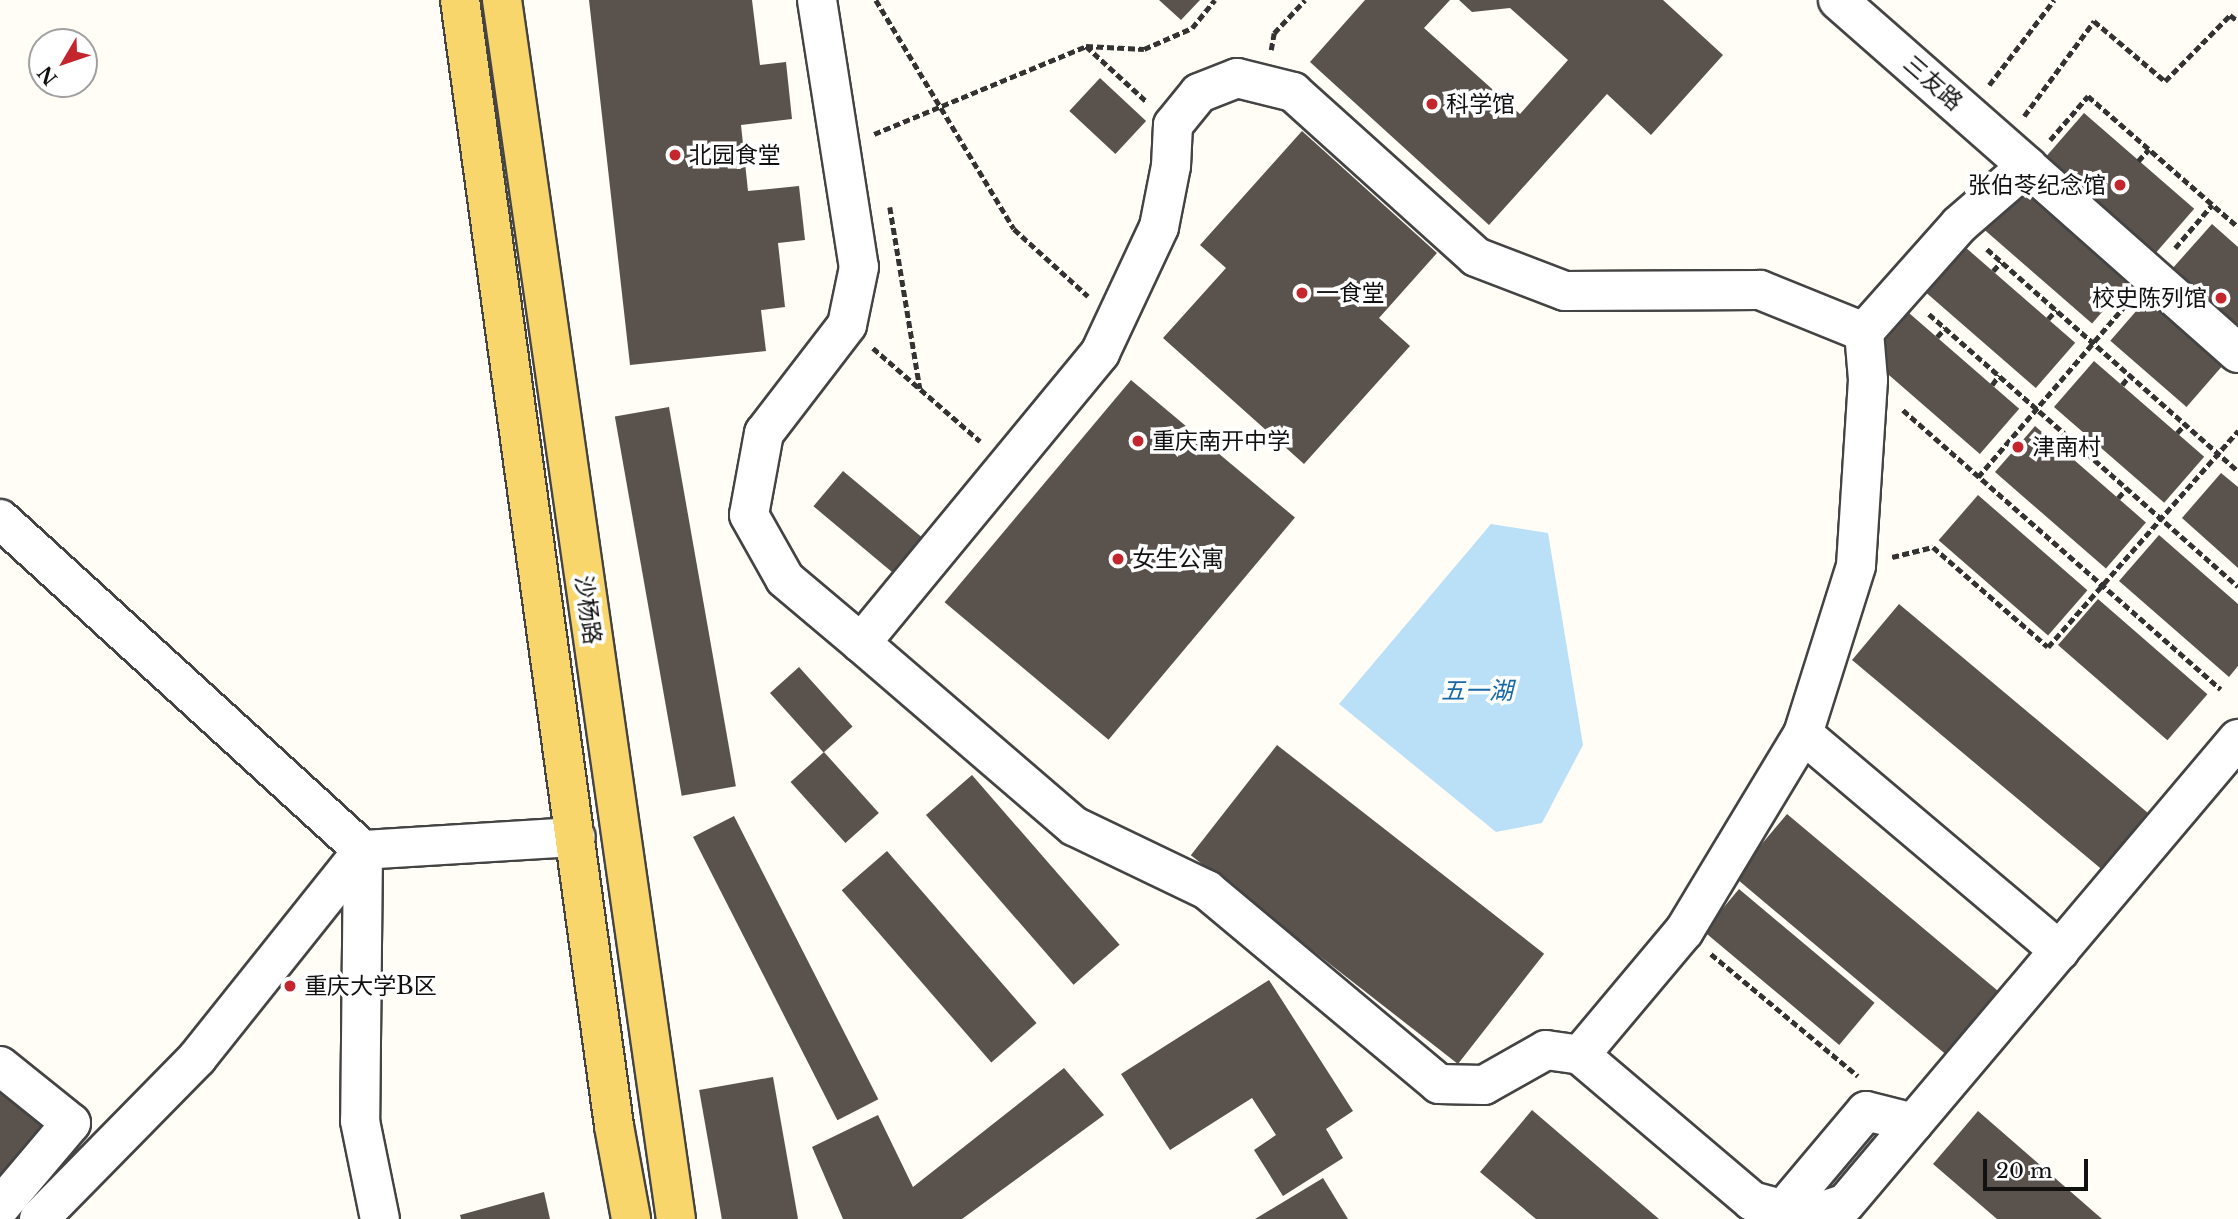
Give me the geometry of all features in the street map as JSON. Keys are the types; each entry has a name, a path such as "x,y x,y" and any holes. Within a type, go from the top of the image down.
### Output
{"main road":[{"name":"沙杨路","path":"460,0 614,1126 631,1219"},
{"name":"沙杨路","path":"502,0 676,1219"}],"street":[{"path":"817,0 859,267 846,325 764,433 750,515 785,579 1074,825 1207,890 1439,1084 1484,1085 1546,1050 1580,1055 1752,1201 1780,1212 1807,1216 1845,1204 2238,739"},
{"name":"三友路","path":"1838,0 2238,353"},
{"path":"861,643 1010,467 1100,353 1118,322 1159,227 1171,166 1173,125 1199,93 1237,78 1293,92 1476,257 1565,291 1760,290 1864,332"},
{"path":"1580,1055 1684,931 1803,734 1856,566 1868,380 1864,332 1959,225 2015,155"},
{"path":"0,520 363,850 576,838"},
{"path":"1803,734 2060,951"},
{"path":"39,1219 197,1058 363,850"},
{"path":"363,850 360,1121 380,1219"},
{"path":"0,1066 71,1123 0,1207"}],"path":[{"path":"876,0 1014,229 1118,322"},
{"path":"840,146 942,108 1086,46 1144,49 1192,28 1214,0"},
{"path":"1274,33 1305,0"},
{"path":"1967,113 2054,0"},
{"path":"2015,155 2094,21 2165,81 2230,15 2238,21"},
{"path":"1086,46 1173,125"},
{"path":"2015,155 2088,96 2238,227"},
{"path":"2138,161 2149,149"},
{"path":"1978,477 2212,205"},
{"path":"1959,225 2238,471"},
{"path":"1993,271 2001,262"},
{"path":"1902,290 2238,586"},
{"path":"2048,319 2056,310"},
{"path":"846,325 1010,467"},
{"path":"1937,337 1945,328"},
{"path":"1992,385 1999,375"},
{"path":"2122,385 2130,375"},
{"path":"1868,380 2221,689"},
{"path":"2177,433 2185,424"},
{"path":"1856,566 1933,547 2048,647 2238,431"},
{"path":"2063,450 2072,440"},
{"path":"2118,498 2127,488"},
{"path":"1684,931 1862,1079"}],"water":[{"name":"五一湖","path":"1491,524 1548,533 1583,745 1542,823 1496,832 1339,704"}],"building":[{"name":"北园食堂","path":"589,0 752,0 760,65 786,62 792,119 741,125 748,191 799,186 805,240 778,243 785,307 761,310 766,351 630,365"},
{"path":"1159,0 1200,0 1181,20"},
{"name":"科学馆","path":"1365,0 1450,0 1424,28 1520,114 1568,60 1510,8 1472,12 1459,0 1663,0 1723,55 1651,135 1607,94 1489,225 1310,62"},
{"path":"1100,78 1146,121 1115,154 1069,111"},
{"name":"张伯苓纪念馆","path":"2084,113 2194,209 2154,255 2044,159"},
{"name":"一食堂","path":"1302,131 1437,253 1379,318 1410,346 1304,464 1163,338 1226,268 1200,245"},
{"path":"2022,183 2131,278 2092,323 1983,228"},
{"name":"校史陈列馆","path":"2212,224 2238,247 2238,327 2172,269"},
{"path":"1965,247 2075,343 2036,388 1926,292"},
{"path":"2151,294 2227,360 2187,407 2110,341"},
{"path":"1909,313 2019,409 1980,454 1870,358"},
{"path":"2094,361 2204,457 2164,503 2054,407"},
{"name":"女生公寓","path":"1131,380 1295,518 1109,740 945,602"},
{"path":"669,407 736,786 682,796 615,417"},
{"path":"2035,426 2146,522 2106,568 1995,472"},
{"path":"843,471 924,539 895,574 813,506"},
{"path":"2221,473 2238,487 2238,568 2182,518"},
{"path":"1978,495 2087,590 2048,635 1939,540"},
{"path":"2159,535 2238,604 2238,666 2229,677 2119,581"},
{"path":"2098,599 2207,694 2167,740 2058,645"},
{"path":"1899,604 2155,819 2108,875 1852,660"},
{"path":"799,667 853,726 824,753 770,693"},
{"path":"1277,745 1544,954 1458,1064 1191,855"},
{"path":"824,752 879,813 845,843 791,782"},
{"path":"972,775 1120,945 1074,985 926,815"},
{"path":"1787,814 2002,995 1950,1057 1734,877"},
{"path":"734,816 878,1099 837,1120 693,837"},
{"path":"887,851 1037,1023 991,1062 842,890"},
{"path":"1739,889 1875,1003 1839,1045 1704,931"},
{"path":"1269,980 1353,1111 1326,1129 1343,1158 1283,1196 1254,1150 1276,1135 1252,1098 1170,1150 1121,1074"},
{"path":"1064,1068 1104,1115 962,1219 843,1219 812,1147 878,1115 913,1187"},
{"path":"773,1077 798,1219 722,1219 699,1090"},
{"path":"0,1087 52,1129 0,1194"},
{"path":"1532,1110 1659,1219 1536,1219 1480,1172"},
{"path":"1978,1111 2102,1219 1997,1219 1933,1164"},
{"path":"1323,1178 1348,1219 1255,1219"},
{"path":"544,1192 550,1219 461,1219 460,1215"}],"place":[{"name":"科学馆","path":"1432,104"},
{"name":"北园食堂","path":"675,155"},
{"name":"张伯苓纪念馆","path":"2120,185"},
{"name":"一食堂","path":"1302,293"},
{"name":"校史陈列馆","path":"2221,298"},
{"name":"重庆南开中学","path":"1138,441"},
{"name":"津南村","path":"2018,447"},
{"name":"女生公寓","path":"1118,559"},
{"name":"重庆大学B区","path":"290,986"}]}
